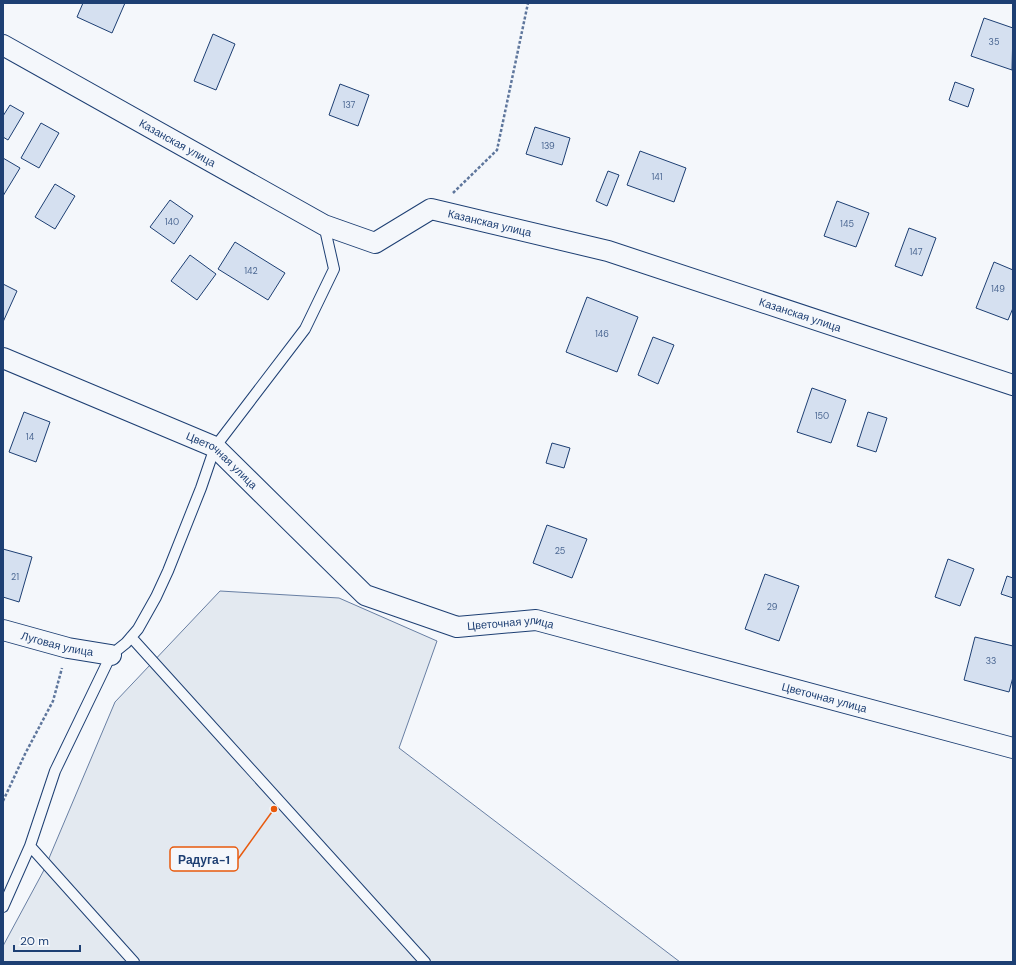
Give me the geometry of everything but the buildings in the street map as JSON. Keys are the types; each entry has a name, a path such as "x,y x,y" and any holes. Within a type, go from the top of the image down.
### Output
{"street":[{"name":"Казанская улица","path":"3,45 324,225 375,243 431,209 608,252 1013,385"},
{"name":"Цветочная улица","path":"3,358 214,447 365,594 457,627 536,620 1013,748"},
{"name":"Луговая улица","path":"3,630 68,648 111,655"}],"lane":[{"path":"3,907 30,846 55,771 111,655 126,643 138,629 168,571 201,488 214,447 305,329 334,269 324,225"},
{"path":"131,637 425,962"},
{"path":"30,846 134,962"}],"path":[{"path":"431,209 446,201 496,150 528,3"},
{"path":"3,801 25,754 53,701 68,648"}],"shaded area":[{"path":"220,591 339,598 437,641 399,748 680,962 3,962 3,946 44,870 115,702"}],"place":[{"name":"Радуга-1","path":"274,809"}]}
